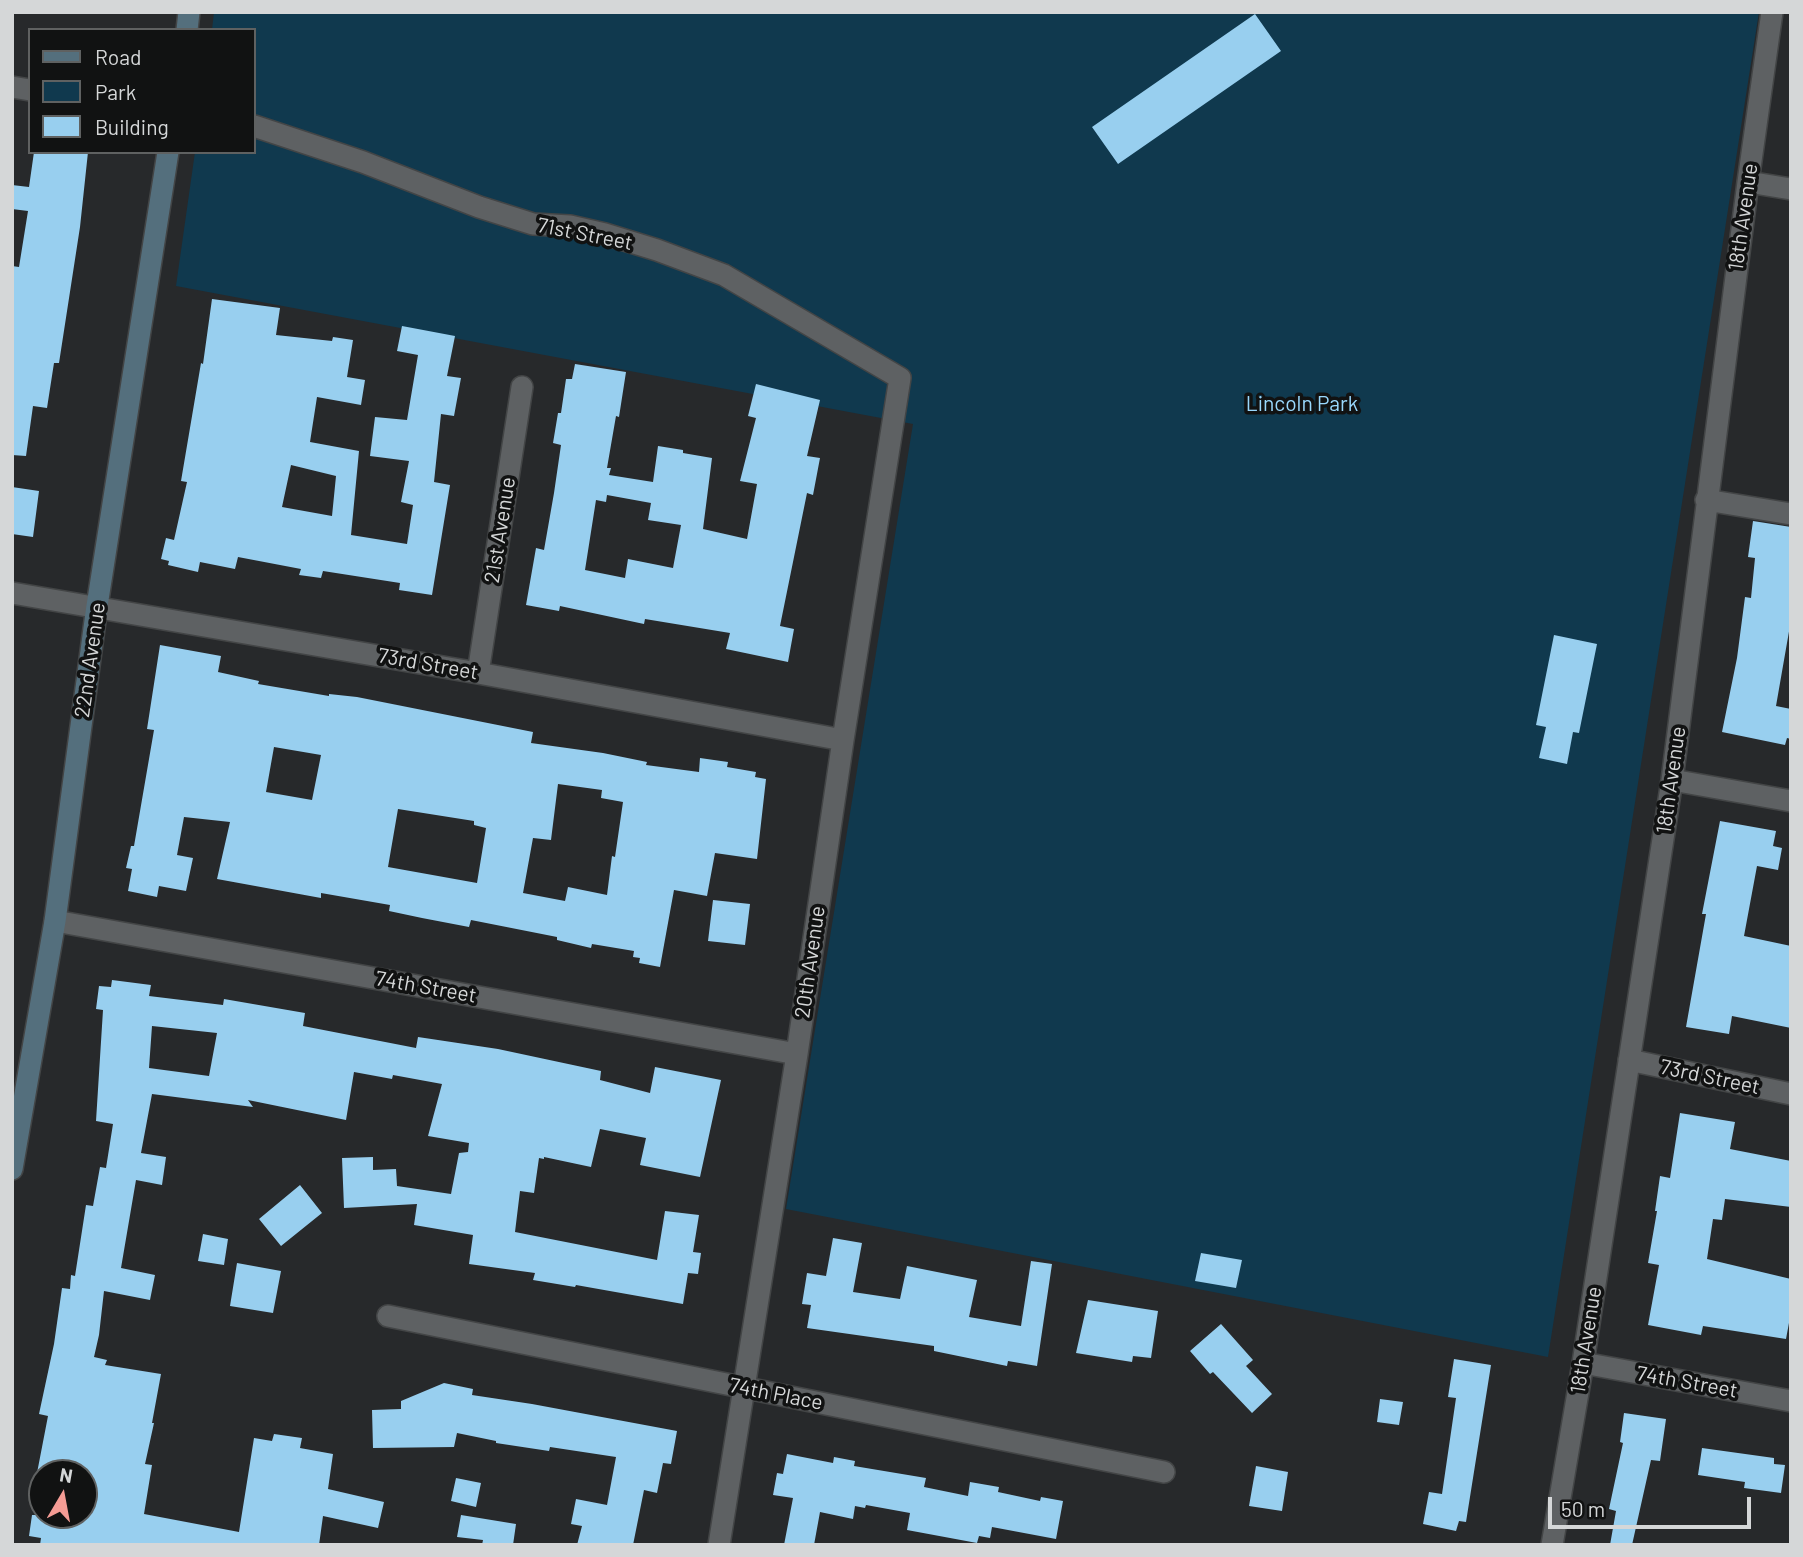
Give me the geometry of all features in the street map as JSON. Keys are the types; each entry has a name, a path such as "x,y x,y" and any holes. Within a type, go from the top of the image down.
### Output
{"street":[{"name":"18th Avenue","path":"1552,1545 1583,1363 1672,780 1706,500 1772,12"},
{"name":"71st Street","path":"256,127 363,162 479,207 533,224 570,226 605,234 713,271 900,378"},
{"name":"22nd Avenue","path":"12,1169 55,921 97,606 168,154"},
{"path":"1748,181 1791,189"},
{"name":"20th Avenue","path":"719,1545 900,378"},
{"name":"21st Avenue","path":"478,673 522,387"},
{"path":"1706,500 1791,514"},
{"name":"73rd Street","path":"12,593 478,673 843,740"},
{"path":"1672,780 1791,802"},
{"name":"74th Street","path":"55,921 797,1054"},
{"name":"73rd Street","path":"1629,1059 1791,1094"},
{"name":"74th Place","path":"388,1316 1164,1472"},
{"name":"74th Street","path":"1583,1363 1791,1401"}],"green space":[{"name":"Lincoln Park","path":"214,12 1759,12 1548,1357 786,1209 913,424 176,286 195,154 256,154 256,28 212,28"}],"building":[{"path":"1255,14 1281,51 1118,164 1092,127"},
{"path":"34,154 88,154 80,227 59,363 54,363 47,408 33,406 26,456 12,455 12,266 19,267 28,211 12,209 12,185 29,187"},
{"path":"212,299 280,308 276,335 332,341 333,337 353,340 347,377 365,380 361,405 317,397 310,442 359,451 351,535 407,544 413,505 401,502 409,461 370,456 375,417 407,420 418,355 397,351 402,326 455,336 447,376 461,378 454,416 441,414 434,482 450,485 432,595 399,590 400,583 323,571 321,578 299,575 301,569 238,557 235,569 200,562 198,572 168,565 169,561 161,559 166,538 174,540 187,482 181,481 201,363 203,364","holes":["291,465 336,476 332,516 282,507"]},
{"path":"575,364 626,372 607,468 611,468 609,475 653,482 658,446 712,458 703,529 747,539 757,484 740,481 756,418 748,416 756,384 820,400 807,456 820,458 813,495 807,493 780,626 794,629 788,662 726,649 730,633 645,619 644,624 560,606 559,611 526,605 536,548 544,550 554,493 561,445 553,443 558,413 561,413 566,379 572,379","holes":["607,495 651,503 648,520 681,525 673,568 628,559 625,578 585,570 596,500 606,502"]},
{"path":"12,487 39,491 33,537 12,534"},
{"path":"1753,521 1791,527 1791,620 1776,706 1791,709 1791,739 1787,738 1785,745 1722,732 1737,658 1745,597 1751,598 1755,558 1748,557"},
{"path":"1554,635 1597,644 1579,733 1573,732 1567,764 1539,758 1546,727 1536,725"},
{"path":"160,645 221,656 218,672 259,681 258,684 329,696 357,697 533,732 531,743 603,753 647,762 646,765 699,772 700,758 728,762 727,767 756,772 755,777 766,779 757,859 715,853 707,896 674,890 660,967 639,963 640,958 633,957 634,951 592,944 591,948 557,940 557,937 471,920 469,927 389,911 390,905 321,893 321,898 217,879 230,822 184,817 177,855 193,858 186,891 159,886 157,897 128,891 132,869 126,868 131,846 134,846 154,730 147,729","holes":["274,747 321,755 312,800 266,792","558,784 602,790 601,798 623,802 607,895 568,887 565,901 523,893 533,838 551,840","398,809 474,821 474,825 486,828 477,883 388,867"]},
{"path":"1720,821 1776,831 1773,846 1782,848 1778,870 1757,866 1744,936 1791,946 1791,1028 1732,1016 1729,1034 1686,1027 1706,914 1702,914"},
{"path":"713,900 750,904 745,945 708,941"},
{"path":"112,980 151,985 149,996 223,1005 224,999 305,1013 303,1026 416,1048 418,1037 498,1049 601,1071 600,1080 650,1093 655,1067 721,1080 700,1177 640,1165 646,1138 600,1129 591,1167 539,1158 534,1193 520,1191 515,1232 657,1260 665,1211 699,1215 693,1252 701,1253 698,1274 688,1273 683,1304 533,1280 535,1273 469,1264 473,1235 414,1225 417,1204 344,1208 342,1158 373,1157 373,1170 396,1169 397,1186 451,1194 459,1153 468,1152 469,1143 428,1136 442,1084 393,1075 392,1079 354,1072 346,1120 248,1100 253,1107 152,1094 141,1153 166,1157 162,1185 136,1180 121,1268 155,1275 150,1300 104,1291 94,1357 107,1360 105,1365 161,1374 145,1464 152,1465 144,1514 239,1532 254,1438 272,1441 274,1434 302,1438 300,1448 333,1454 328,1489 384,1502 378,1528 323,1516 319,1545 40,1545 41,1538 29,1536 30,1529 98,1529 98,1459 40,1459 48,1416 39,1414 54,1344 62,1288 70,1289 71,1275 75,1276 86,1205 93,1206 100,1167 106,1168 113,1124 96,1121 103,1010 96,1009 99,986 111,987","holes":["152,1026 217,1033 209,1076 149,1068"]},
{"path":"1680,1113 1735,1122 1730,1149 1791,1161 1791,1207 1725,1199 1722,1220 1713,1219 1707,1259 1791,1279 1791,1312 1786,1339 1703,1326 1701,1335 1648,1325 1659,1265 1648,1263 1660,1176 1670,1178"},
{"path":"300,1185 322,1213 281,1246 259,1219"},
{"path":"203,1234 228,1239 224,1265 198,1261"},
{"path":"833,1238 862,1243 853,1292 900,1299 907,1266 977,1280 969,1317 1021,1326 1031,1261 1052,1264 1037,1366 1008,1361 1007,1366 934,1351 934,1346 807,1328 811,1305 802,1304 807,1273 826,1276"},
{"path":"1201,1253 1242,1260 1236,1288 1195,1281"},
{"path":"237,1263 281,1271 273,1313 230,1306"},
{"path":"1088,1300 1158,1311 1151,1358 1133,1356 1132,1362 1076,1353"},
{"path":"1221,1324 1253,1360 1246,1366 1272,1394 1252,1413 1213,1372 1210,1374 1190,1351"},
{"path":"1454,1359 1491,1365 1466,1522 1459,1521 1456,1531 1423,1524 1429,1492 1442,1494 1456,1398 1448,1397"},
{"path":"444,1383 473,1389 472,1395 677,1431 671,1464 663,1463 657,1493 644,1490 633,1545 577,1545 582,1526 571,1524 576,1499 607,1505 616,1457 550,1447 549,1451 496,1443 457,1433 454,1447 373,1448 372,1410 401,1409 401,1401"},
{"path":"1380,1399 1403,1402 1399,1425 1377,1422"},
{"path":"1624,1413 1666,1419 1660,1461 1651,1460 1632,1545 1610,1545 1616,1511 1609,1509 1623,1443 1620,1442"},
{"path":"1702,1448 1774,1458 1774,1464 1785,1465 1781,1493 1744,1488 1745,1482 1698,1475"},
{"path":"787,1454 833,1463 834,1457 855,1461 854,1466 926,1478 924,1487 968,1496 970,1482 999,1487 998,1492 1040,1501 1041,1497 1063,1501 1056,1539 992,1527 990,1538 979,1536 977,1543 907,1530 910,1513 866,1505 865,1508 855,1506 853,1519 820,1512 814,1545 784,1545 793,1498 773,1495 777,1473 783,1474"},
{"path":"1256,1466 1288,1472 1282,1511 1249,1506"},
{"path":"456,1478 481,1483 476,1507 451,1501"},
{"path":"461,1515 516,1524 513,1545 482,1545 483,1540 457,1537"}]}
